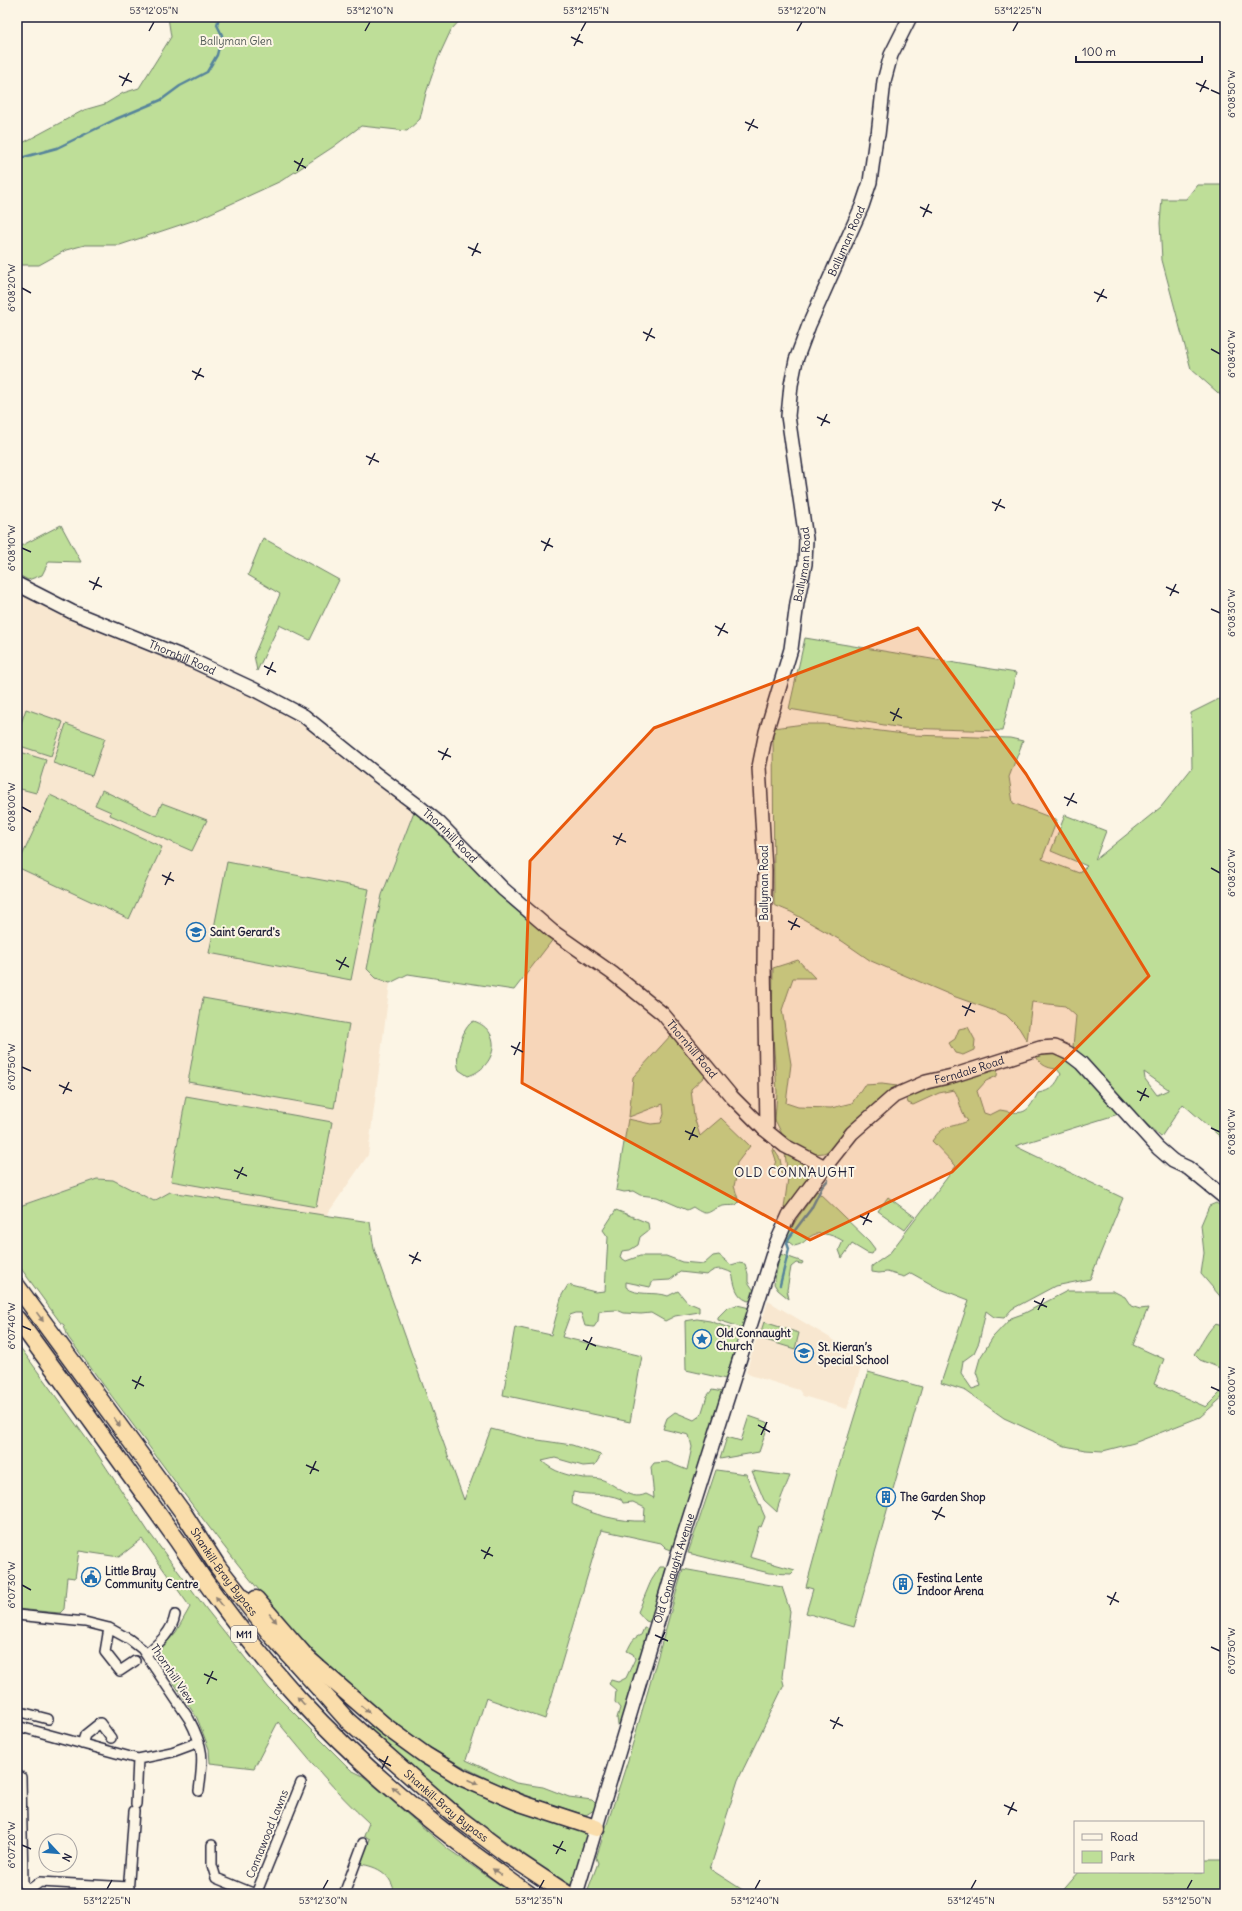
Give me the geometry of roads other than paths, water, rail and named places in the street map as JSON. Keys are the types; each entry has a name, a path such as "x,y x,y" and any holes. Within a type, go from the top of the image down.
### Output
{"highway":[{"name":"Shankill-Bray Bypass","path":"17,1286 184,1514 218,1567 272,1636 348,1721 457,1818 504,1853 567,1894"},
{"name":"Shankill-Bray Bypass","path":"17,1319 249,1642 301,1701 345,1745 384,1780 473,1855 529,1894"},
{"path":"184,1514 307,1658 385,1726 425,1755 463,1778 520,1803 596,1828"}],"street":[{"name":"Ballyman Road","path":"764,1130 767,1125 764,964 765,870 759,767 766,732 791,649 797,602 805,564 806,539 788,416 791,385 796,360 809,325 862,206 868,188 876,137 878,134 886,74 891,55 910,17"},
{"name":"Thornhill Road","path":"17,584 72,612 199,664 255,690 304,716 372,772 439,823 503,888 552,930 612,973 663,1014 732,1097 764,1130 785,1146 825,1166"},
{"name":"Ferndale Road","path":"762,1289 776,1244 789,1215 825,1166 852,1133 876,1110 894,1096 905,1090 1026,1051 1055,1047 1068,1053 1081,1063 1158,1148 1174,1161 1188,1168 1225,1198"},
{"name":"Old Connaught Avenue","path":"576,1894 678,1554 762,1289"},
{"name":"Thornhill View","path":"17,1615 80,1622 108,1628 130,1639 146,1654 189,1719 199,1742 203,1755 199,1791"},
{"path":"146,1654 173,1626 175,1615"},
{"path":"108,1628 105,1652 106,1655 120,1671 135,1661"},
{"path":"48,1719 21,1712 19,1726 138,1759 172,1752 199,1742"},
{"path":"82,1744 85,1735 100,1723 111,1738"},
{"path":"21,1777 23,1884 27,1892 40,1882 128,1890 138,1759"},
{"name":"Connawood Lawns","path":"212,1845 212,1865 216,1878 256,1894 301,1783"},
{"path":"344,1894 363,1843"}],"waterway":[{"path":"17,159 57,148 116,119 161,100 180,86 207,72 217,55 222,35 217,25 219,17"},
{"path":"780,1285 789,1249 787,1243 789,1238 811,1209 822,1187 828,1180"}],"place":[{"name":"Saint Gerard's","path":"196,932"},
{"name":"Old Connaught Church","path":"702,1339"},
{"name":"St. Kieran’s Special School","path":"804,1353"},
{"name":"The Garden Shop","path":"886,1497"},
{"name":"Little Bray Community Centre","path":"91,1577"},
{"name":"Festina Lente Indoor Arena","path":"903,1584"}],"district":[{"name":"OLD CONNAUGHT","path":"795,1172"}],"park label":[{"name":"Ballyman Glen","path":"236,41"}]}
